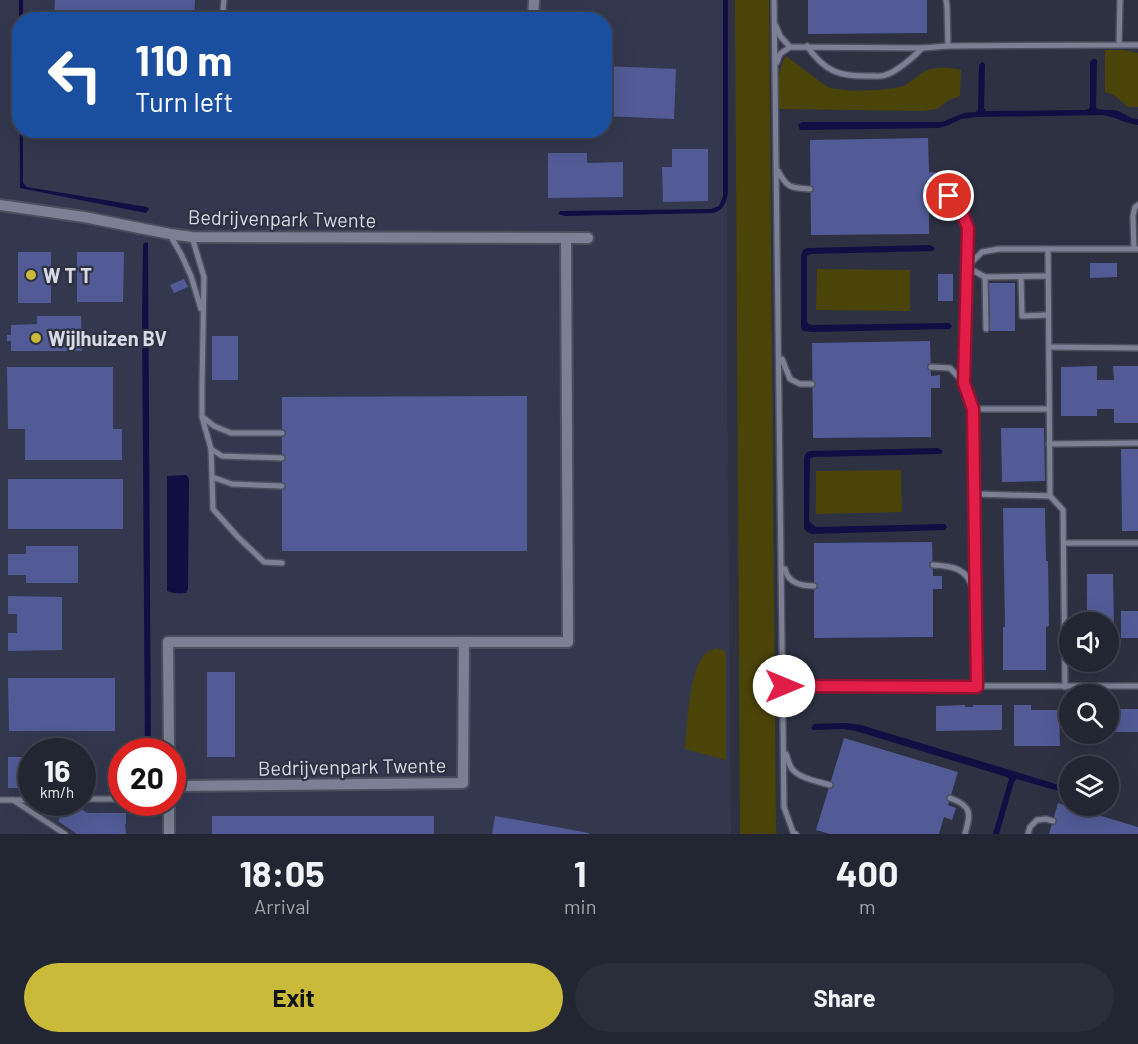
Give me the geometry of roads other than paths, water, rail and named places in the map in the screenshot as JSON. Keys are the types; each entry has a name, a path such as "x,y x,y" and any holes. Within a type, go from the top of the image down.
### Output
{"street":[{"name":"Bedrijvenpark Twente","path":"0,205 84,217 192,237 588,238"},
{"path":"169,738 168,642 568,642 566,238"},
{"name":"Bedrijvenpark Twente","path":"186,786 463,783 464,642"},
{"path":"169,816 169,834"}],"lane":[{"path":"774,0 784,807 793,832 796,834"},
{"path":"946,0 948,46"},
{"path":"1119,45 1120,0"},
{"path":"775,23 780,36 790,47"},
{"path":"775,65 780,54 790,47 807,46 922,48 1138,45"},
{"path":"807,46 816,59 837,74 860,76 885,75 914,58 922,48"},
{"path":"777,170 784,184 794,188 810,189"},
{"path":"929,196 949,196 958,203 968,228 964,383 973,409 977,687"},
{"path":"967,267 982,252 999,249 1136,249 1133,216 1135,207 1138,205"},
{"path":"170,234 191,276 202,314"},
{"path":"192,237 204,277 202,417 211,449 213,509 264,562 282,563"},
{"path":"1048,249 1050,496 1063,510 1065,684"},
{"path":"967,267 986,278 1048,276"},
{"path":"1021,277 1022,316 1048,315"},
{"path":"986,278 986,329"},
{"path":"1048,347 1138,348"},
{"path":"779,349 790,379 800,384 812,384"},
{"path":"931,367 950,368 964,383"},
{"path":"973,409 1048,409"},
{"path":"202,417 213,426 231,433 282,433"},
{"path":"1049,444 1138,443"},
{"path":"211,449 222,456 282,458"},
{"path":"212,477 232,484 282,486"},
{"path":"975,494 1050,496"},
{"path":"1064,543 1138,543"},
{"path":"782,559 786,576 793,582 802,586 814,586"},
{"path":"933,565 956,567 972,585 976,603"},
{"path":"784,686 1059,687"},
{"path":"1119,686 1138,686"},
{"path":"784,750 792,768 798,773 805,778 830,785"},
{"path":"950,798 961,802 968,809 970,819 965,834"},
{"path":"0,800 18,801"},
{"path":"13,801 65,834"},
{"path":"1028,834 1030,827 1037,820 1053,820"}],"place":[{"name":"W T T","path":"31,275"},
{"name":"Wijlhuizen BV","path":"36,338"}]}
